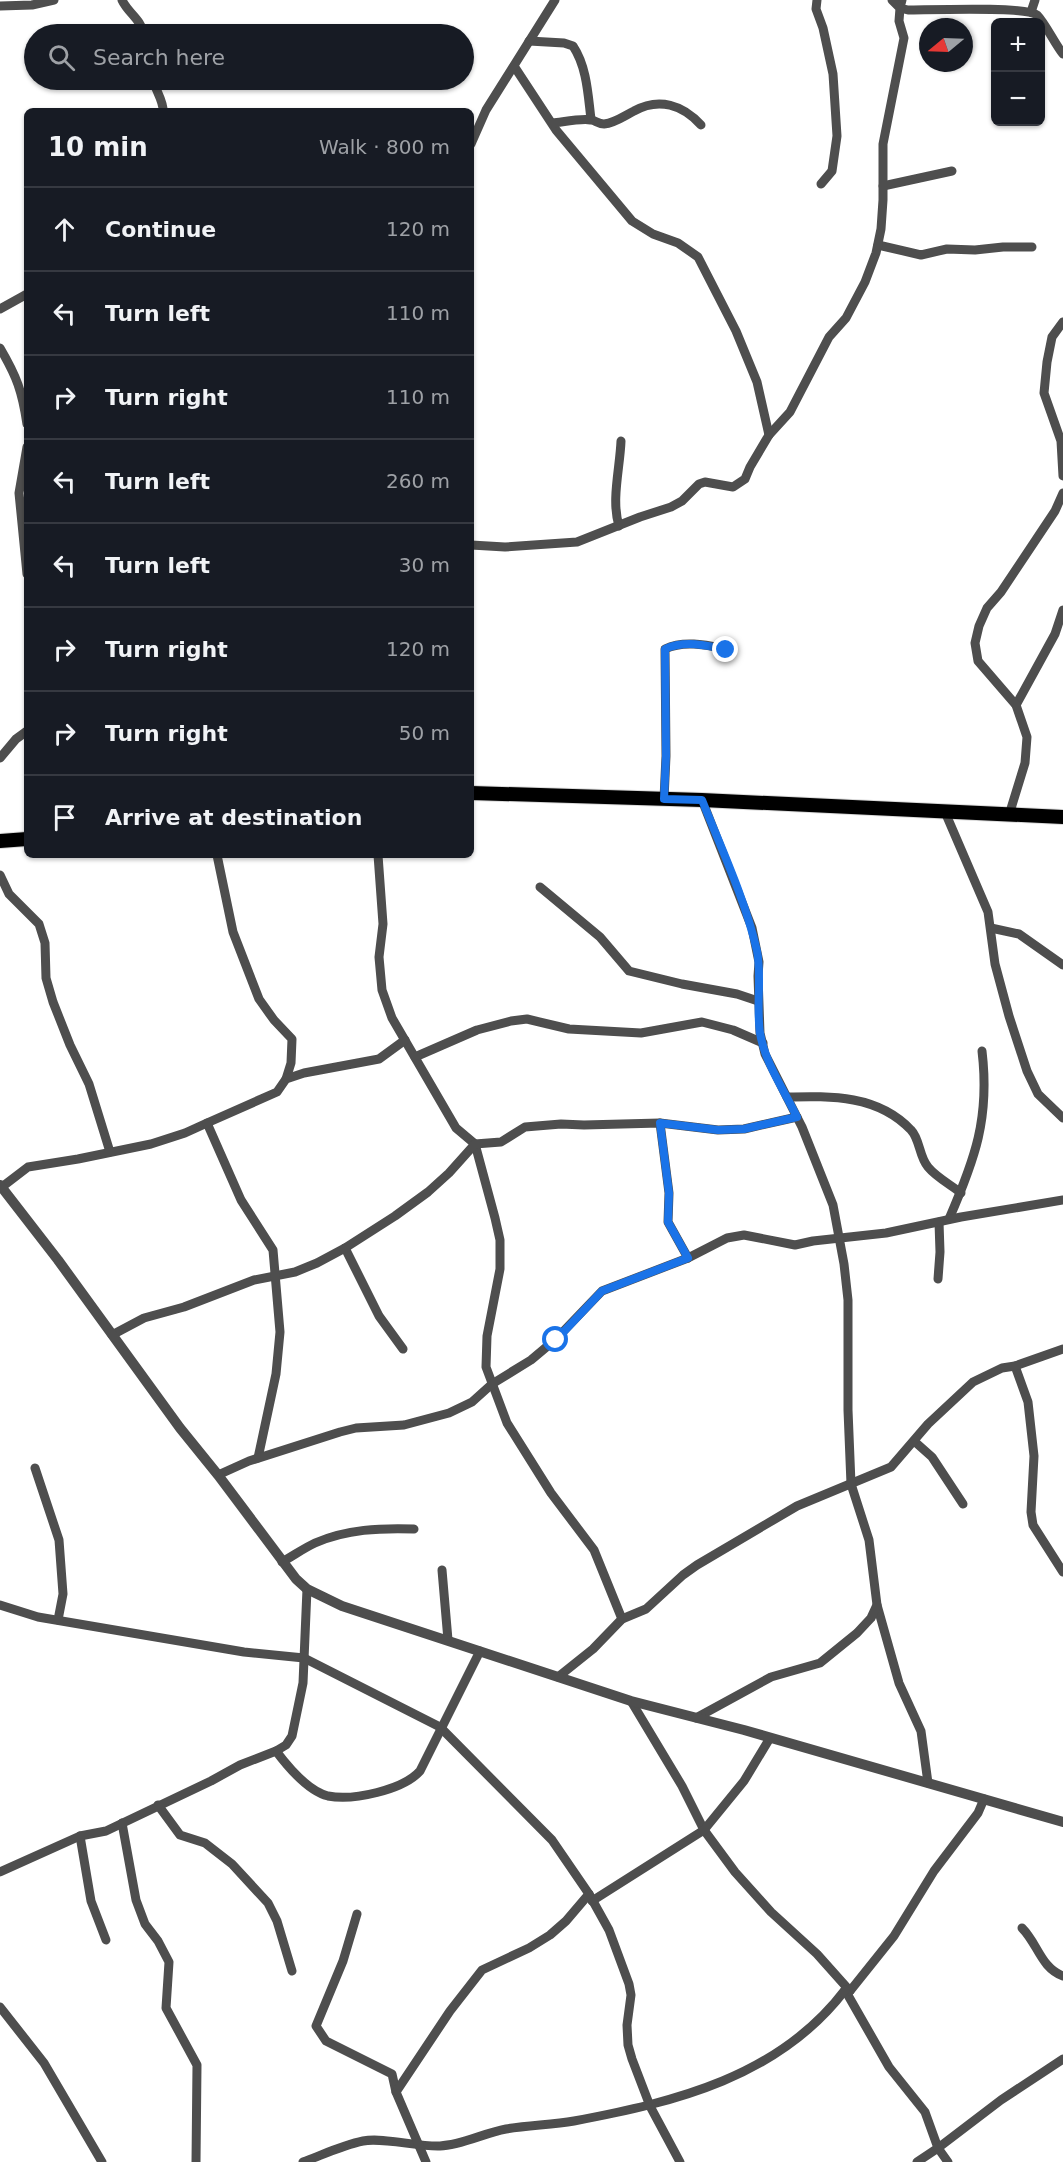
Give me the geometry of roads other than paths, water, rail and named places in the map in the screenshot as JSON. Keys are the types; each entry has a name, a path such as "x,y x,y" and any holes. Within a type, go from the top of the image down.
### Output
{"main road":[{"path":"474,793 702,800 1063,817"},
{"path":"0,841 24,839"}],"street":[{"path":"0,6 32,5 54,0"},
{"path":"122,0 140,24"},
{"path":"474,137 486,110 555,0"},
{"path":"818,0 816,9 823,28 833,74 837,136 832,171 821,184"},
{"path":"892,0 908,10 1013,9 1031,12 1038,16 1063,54"},
{"path":"1031,12 1035,0"},
{"path":"474,545 505,547 577,542 671,507 682,501 699,484 705,482 734,487 745,479 769,435 790,411 829,337 846,318 865,282 878,245 881,229 883,144 904,38 899,21 901,4"},
{"path":"530,41 564,43 573,46 579,55 584,72 591,119"},
{"path":"514,66 556,130 632,221 653,234 678,243 698,257 736,331 757,382 769,435"},
{"path":"155,90 164,108"},
{"path":"553,123 591,119 602,124 655,102 682,108 701,125"},
{"path":"883,186 952,171"},
{"path":"878,245 921,255 947,249 1032,247"},
{"path":"0,309 24,296"},
{"path":"1063,322 1052,336 1044,393 1061,441 1063,476"},
{"path":"0,348 17,376 24,404"},
{"path":"619,526 616,503 621,441"},
{"path":"24,464 19,493 24,544"},
{"path":"1009,815 1025,764 1027,747 1025,728 1016,705 978,661 975,643 987,608 1055,511 1063,493"},
{"path":"1016,705 1055,634 1063,610"},
{"path":"664,799 665,649 675,644 708,645 726,650"},
{"path":"0,758 24,733"},
{"path":"702,800 752,928 759,962 758,1001 765,1054 797,1117 833,1205 848,1300 851,1484 869,1540 875,1574 877,1605 899,1683 921,1731 928,1783"},
{"path":"945,812 988,912 992,928 995,964 1027,1071 1038,1094 1063,1118"},
{"path":"218,858 233,932 259,999 292,1039 291,1063 286,1079 277,1092 185,1133 151,1144 28,1167 1,1186 296,1580 307,1589 342,1606 631,1701 770,1738 1063,1822"},
{"path":"378,858 383,924 379,957 382,990 392,1018 456,1128 475,1144 500,1240 498,1288 487,1336 486,1367 507,1423 551,1493 594,1550 622,1619"},
{"path":"0,874 9,894 39,924 45,943 46,978 53,1002 89,1084 110,1152"},
{"path":"540,887 600,937 629,971 737,994 758,1001"},
{"path":"992,928 1019,934 1063,965"},
{"path":"415,1057 477,1030 527,1019 569,1029 641,1033 686,1023 702,1022 733,1030 763,1043"},
{"path":"286,1079 304,1073 379,1059 405,1040"},
{"path":"950,1219 977,1149 983,1118 985,1093 982,1052"},
{"path":"787,1097 834,1096 872,1103 889,1111 913,1131 919,1151 928,1168 961,1192"},
{"path":"112,1335 144,1318 184,1307 254,1280 276,1276 317,1263 345,1248 428,1192 475,1144 501,1142 525,1127 561,1124 660,1123 718,1130 744,1129 797,1117"},
{"path":"207,1123 241,1200 273,1250 280,1332 276,1374 258,1458"},
{"path":"660,1123 669,1193 668,1222 688,1258"},
{"path":"218,1475 258,1458 356,1428 404,1425 449,1413 472,1402 492,1384 531,1360 556,1340 602,1291 688,1258 727,1238 744,1235 795,1245 886,1233 950,1219 1063,1200"},
{"path":"938,1279 939,1222"},
{"path":"345,1248 380,1316 404,1349"},
{"path":"558,1677 593,1649 622,1619 646,1610 697,1565 796,1506 891,1467 951,1401 973,1382 1002,1368 1015,1366 1063,1348"},
{"path":"1015,1366 1028,1402 1034,1456 1031,1512 1033,1525 1063,1572"},
{"path":"914,1441 932,1457 963,1504"},
{"path":"35,1468 59,1540 63,1594 58,1620"},
{"path":"282,1562 314,1544 354,1531 384,1528 414,1529"},
{"path":"442,1570 448,1640"},
{"path":"0,1872 80,1836 106,1831 286,1745 292,1736 303,1683 307,1589"},
{"path":"0,1605 38,1617 244,1652 304,1658 440,1728 552,1840 609,1930 629,1984 631,1995 627,2025 628,2045 636,2072 650,2106 680,2162"},
{"path":"696,1718 771,1677 820,1663 857,1633 871,1618 877,1605"},
{"path":"276,1751 292,1772 327,1796 349,1797 387,1790 414,1777 420,1771 480,1651"},
{"path":"631,1701 677,1777 704,1830 735,1872 771,1912 817,1954 848,1991 889,2067 925,2112 938,2148 948,2162"},
{"path":"396,2092 450,2011 482,1970 550,1935 590,1898 704,1830 744,1781 770,1738"},
{"path":"303,2162 364,2141 441,2146 505,2129 572,2122 650,2106 686,2096 729,2079 768,2058 810,2026 848,1991 894,1936 934,1871 978,1813 984,1799"},
{"path":"158,1805 180,1835 206,1843 232,1863 268,1904 277,1921 292,1971"},
{"path":"122,1823 136,1900 145,1924 158,1941 169,1962 166,2008 197,2065 196,2162"},
{"path":"80,1836 91,1901 106,1940"},
{"path":"357,1914 343,1961 316,2025 326,2041 392,2074 396,2092 426,2162"},
{"path":"1022,1928 1028,1934 1048,1969 1063,1976"},
{"path":"0,2007 44,2063 102,2162"},
{"path":"917,2162 1001,2100 1063,2059"}]}
